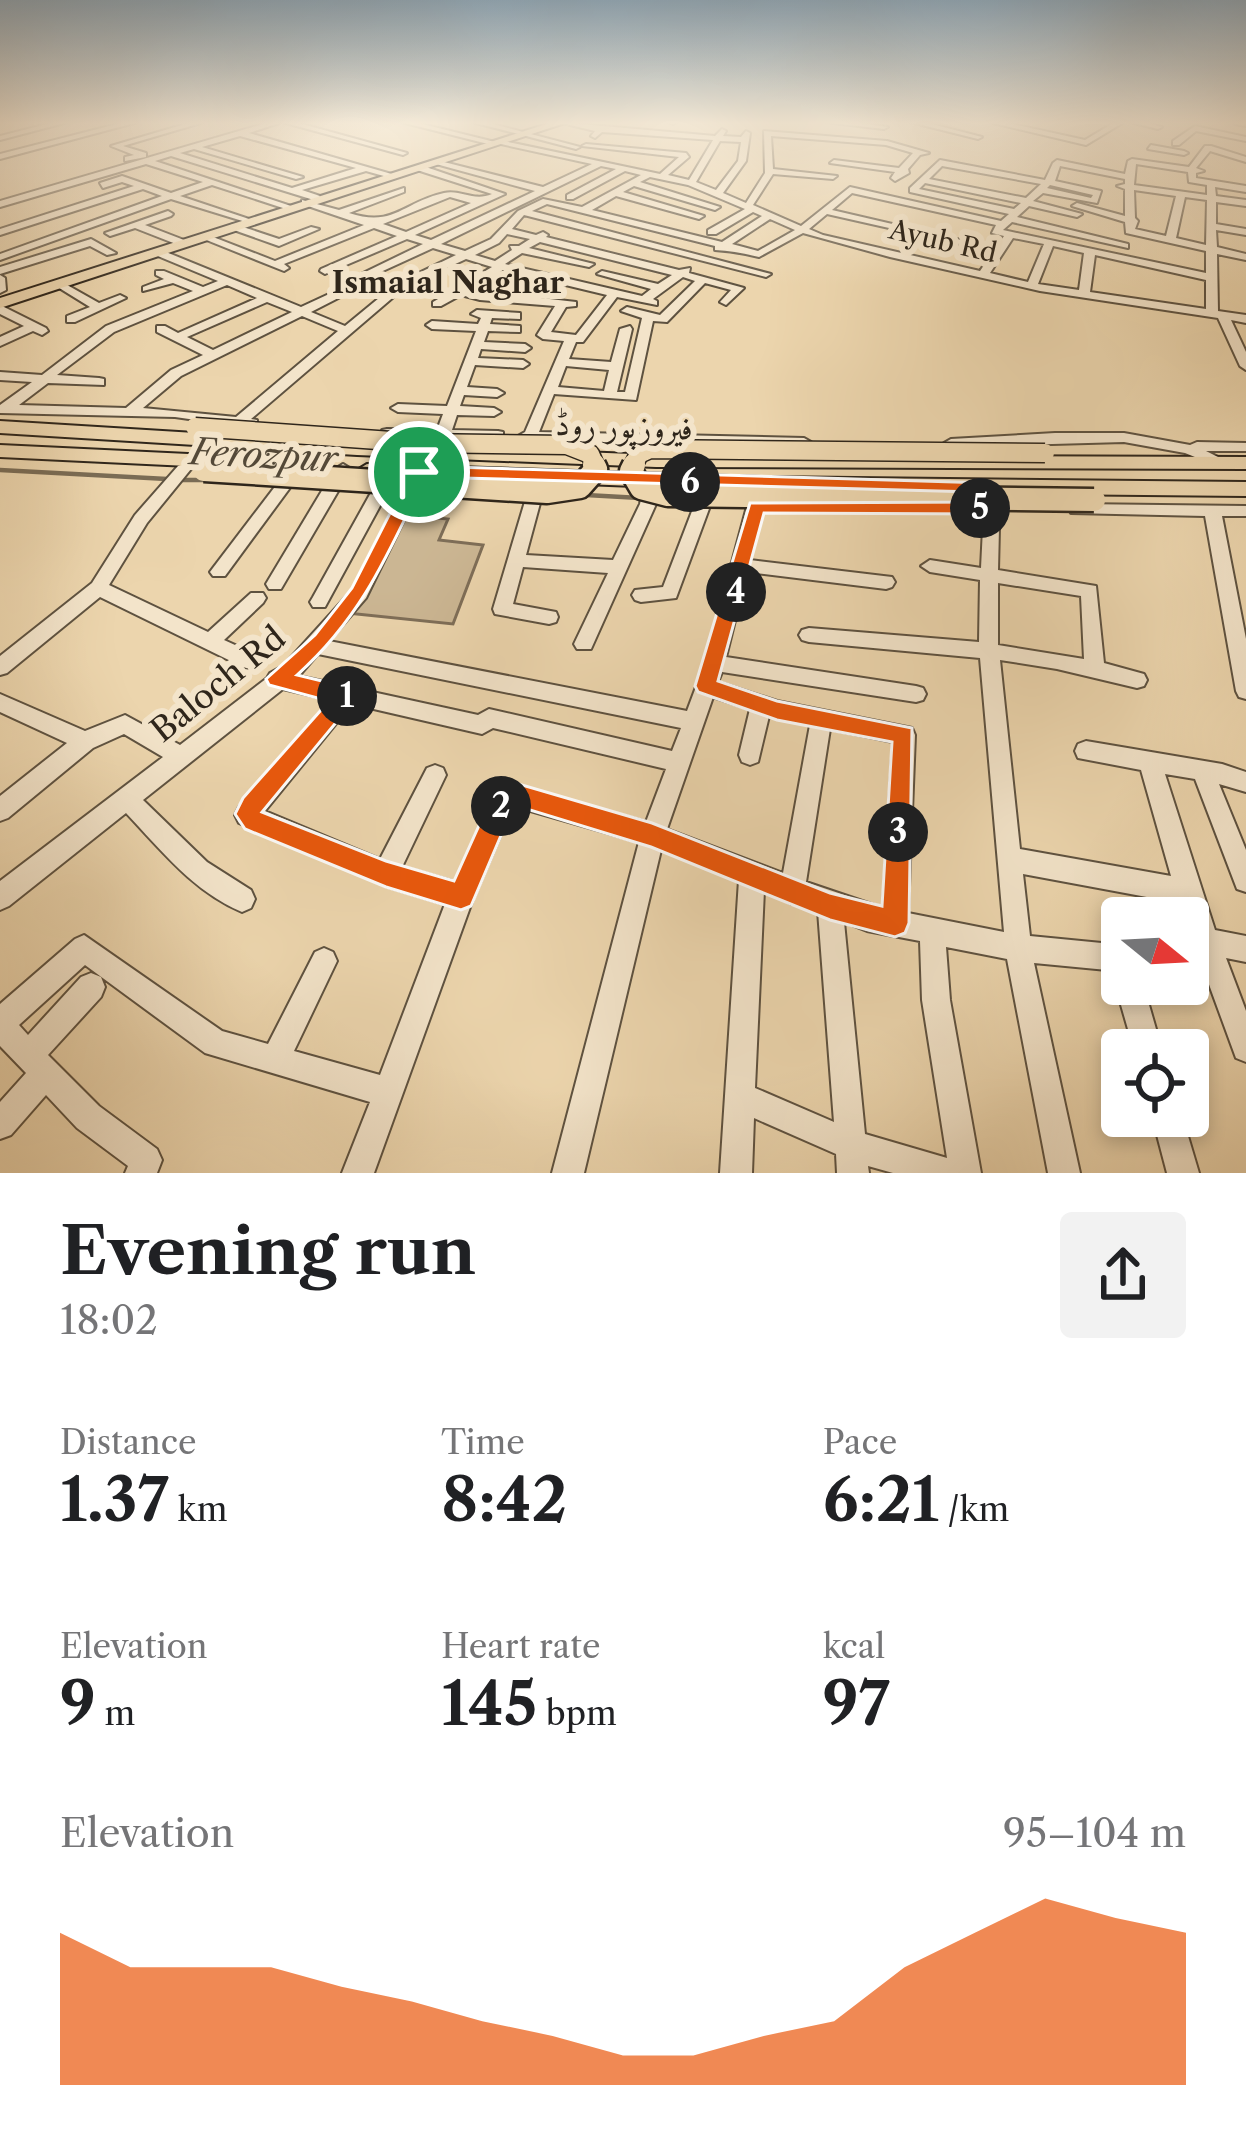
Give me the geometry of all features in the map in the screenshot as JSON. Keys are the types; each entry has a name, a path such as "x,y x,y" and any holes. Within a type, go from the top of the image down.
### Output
{"main road":[{"path":"0,300 386,177"},
{"path":"0,300 391,177"},
{"name":"فیروزپور روڈ","path":"2,415 70,429 296,446 656,461 884,465 1190,454 1246,464"},
{"path":"70,429 134,423 386,442 567,445 590,454 596,469 580,488 547,492 194,470 118,456"},
{"path":"1190,454 1072,447 1045,453 650,449 639,454 631,471 640,488 668,495 1094,500 1239,488"},
{"name":"فیروزپور روڈ","path":"0,451 653,480 702,493 761,484 985,497 1239,488"}],"street":[{"path":"63,178 67,177"},
{"path":"0,204 93,177"},
{"path":"195,177 289,207"},
{"path":"0,244 247,177 292,190 371,226 499,266 613,294 664,319 703,279"},
{"path":"275,185 299,177"},
{"path":"292,190 337,177"},
{"path":"325,271 500,194 447,177"},
{"path":"487,177 583,211 654,229 736,238"},
{"path":"541,177 550,179"},
{"path":"238,422 400,286 492,242 544,194 552,177"},
{"path":"361,278 576,177"},
{"path":"570,197 613,177"},
{"path":"516,322 435,314 459,291 540,237 643,177"},
{"name":"Ayub Rd","path":"671,177 802,230 863,248 1032,286 1246,320"},
{"path":"692,183 696,177"},
{"path":"677,229 716,207 734,177"},
{"path":"712,232 752,206 766,177"},
{"path":"793,177 832,181 832,177"},
{"path":"544,194 597,202 723,246 761,254 802,230 860,177"},
{"path":"935,177 1133,221"},
{"path":"940,177 978,182 1030,199 1142,250 1134,266"},
{"path":"977,177 1078,218"},
{"path":"978,182 983,177"},
{"path":"995,177 1030,199 1050,242 1032,286"},
{"path":"982,275 1047,177"},
{"path":"1130,177 1130,231 1246,257"},
{"path":"1135,177 1181,194 1246,203"},
{"path":"1204,177 1210,183 1246,189"},
{"path":"0,216 122,179 279,243 314,229"},
{"path":"659,191 677,179"},
{"path":"633,183 716,207"},
{"path":"1210,183 1218,315 1240,340 1246,366"},
{"path":"0,232 144,186"},
{"path":"338,214 401,190"},
{"path":"850,190 1030,199 1094,201 1098,193 1030,199"},
{"path":"615,193 699,216"},
{"path":"276,265 449,194 480,203"},
{"path":"1170,241 1181,194"},
{"path":"824,211 969,243"},
{"path":"524,212 766,274"},
{"path":"110,233 168,214 136,225 180,242"},
{"path":"551,390 632,395 646,311 659,288 770,215"},
{"path":"1174,216 1246,232"},
{"path":"814,220 849,227"},
{"path":"907,258 935,223"},
{"path":"863,248 884,225"},
{"path":"951,268 982,227"},
{"path":"0,257 61,228 111,253"},
{"path":"634,242 654,229"},
{"path":"505,230 738,288 726,302"},
{"path":"204,237 290,270"},
{"path":"0,342 37,329 0,300 0,274 92,242"},
{"path":"332,242 424,275"},
{"path":"492,242 589,264"},
{"path":"1050,242 1134,266 1180,264 1213,278"},
{"path":"1084,295 1090,251"},
{"path":"157,253 348,331"},
{"path":"1180,264 1176,290 1184,310"},
{"path":"494,298 531,274"},
{"path":"602,274 659,288"},
{"path":"146,290 166,276 202,291"},
{"path":"2,415 40,379 110,329 225,282"},
{"path":"60,284 98,307"},
{"path":"128,414 159,384 346,290"},
{"path":"459,291 568,303 544,335 571,339 580,339 613,294"},
{"path":"71,319 120,298"},
{"path":"178,337 264,299"},
{"path":"205,310 222,318"},
{"path":"627,311 646,311"},
{"path":"443,434 485,321"},
{"path":"161,329 212,355"},
{"path":"609,396 626,329"},
{"path":"530,436 571,339"},
{"path":"469,361 524,356 476,345"},
{"path":"562,362 614,366"},
{"path":"0,376 99,382"},
{"path":"458,391 497,393"},
{"path":"398,408 494,412"},
{"path":"2,415 176,412 238,422 443,434 1072,447"},
{"path":"1190,454 1246,447"},
{"path":"219,572 298,466"},
{"path":"275,584 343,469"},
{"path":"0,668 9,649 98,588 141,519 194,470"},
{"path":"320,602 391,471"},
{"name":"Baloch Rd","path":"0,897 317,646 360,592 419,472"},
{"path":"539,476 502,609 549,617"},
{"path":"584,644 648,504 653,480"},
{"path":"568,1173 652,835 715,663 761,484"},
{"path":"640,595 670,593 702,493 757,507 985,497 1246,512"},
{"path":"985,497 989,652 1018,948 1064,1173"},
{"path":"1213,513 1246,691"},
{"path":"515,560 618,567"},
{"path":"743,565 886,582"},
{"path":"930,566 1090,591 1094,667"},
{"path":"98,588 250,661"},
{"path":"209,643 257,598"},
{"path":"809,635 989,652 1094,667 1137,680"},
{"path":"317,646 582,695 692,722"},
{"path":"715,663 916,694"},
{"path":"277,679 482,724 489,718 677,762"},
{"path":"706,686 820,720 904,735 895,923"},
{"path":"347,696 248,814 386,874 461,896"},
{"path":"0,703 86,741"},
{"path":"750,754 761,705"},
{"path":"792,892 820,720"},
{"path":"0,810 86,741 125,724 182,757"},
{"path":"1086,751 1246,782"},
{"path":"1150,762 1190,897"},
{"path":"1203,771 1246,880"},
{"path":"386,874 435,775"},
{"path":"358,1173 461,896 507,794 652,835 830,907 1018,948 1101,956"},
{"path":"128,800 198,871 242,899"},
{"path":"1009,859 1188,892"},
{"path":"736,1173 752,877"},
{"path":"830,907 851,1159"},
{"path":"932,931 936,1000 965,1173"},
{"path":"1209,942 1246,950"},
{"path":"1209,947 1246,1048"},
{"path":"141,1173 146,1160 35,1066 0,1024 84,948 215,1043 390,1094"},
{"path":"274,1060 324,961"},
{"path":"0,1124 91,987"},
{"path":"742,1097 851,1159 946,1173"},
{"path":"1173,1137 1183,1173"}],"shaded area":[{"path":"404,515 448,519 439,540 483,545 453,624 347,613"}],"waterway":[{"name":"Ferozpur","path":"0,470 167,479"},
{"name":"Ferozpur","path":"179,480 203,480"},
{"name":"Ferozpur","path":"586,495 640,498"}],"district":[{"name":"Ismaial Naghar","path":"448,282"}],"route":[{"path":"419,472 982,487 989,508 757,507 706,686 777,710 904,735 895,923 830,907 652,835 512,793 504,798 461,896 386,874 254,821 248,814 252,806 347,696 277,679 322,640 360,592 419,472"}]}
